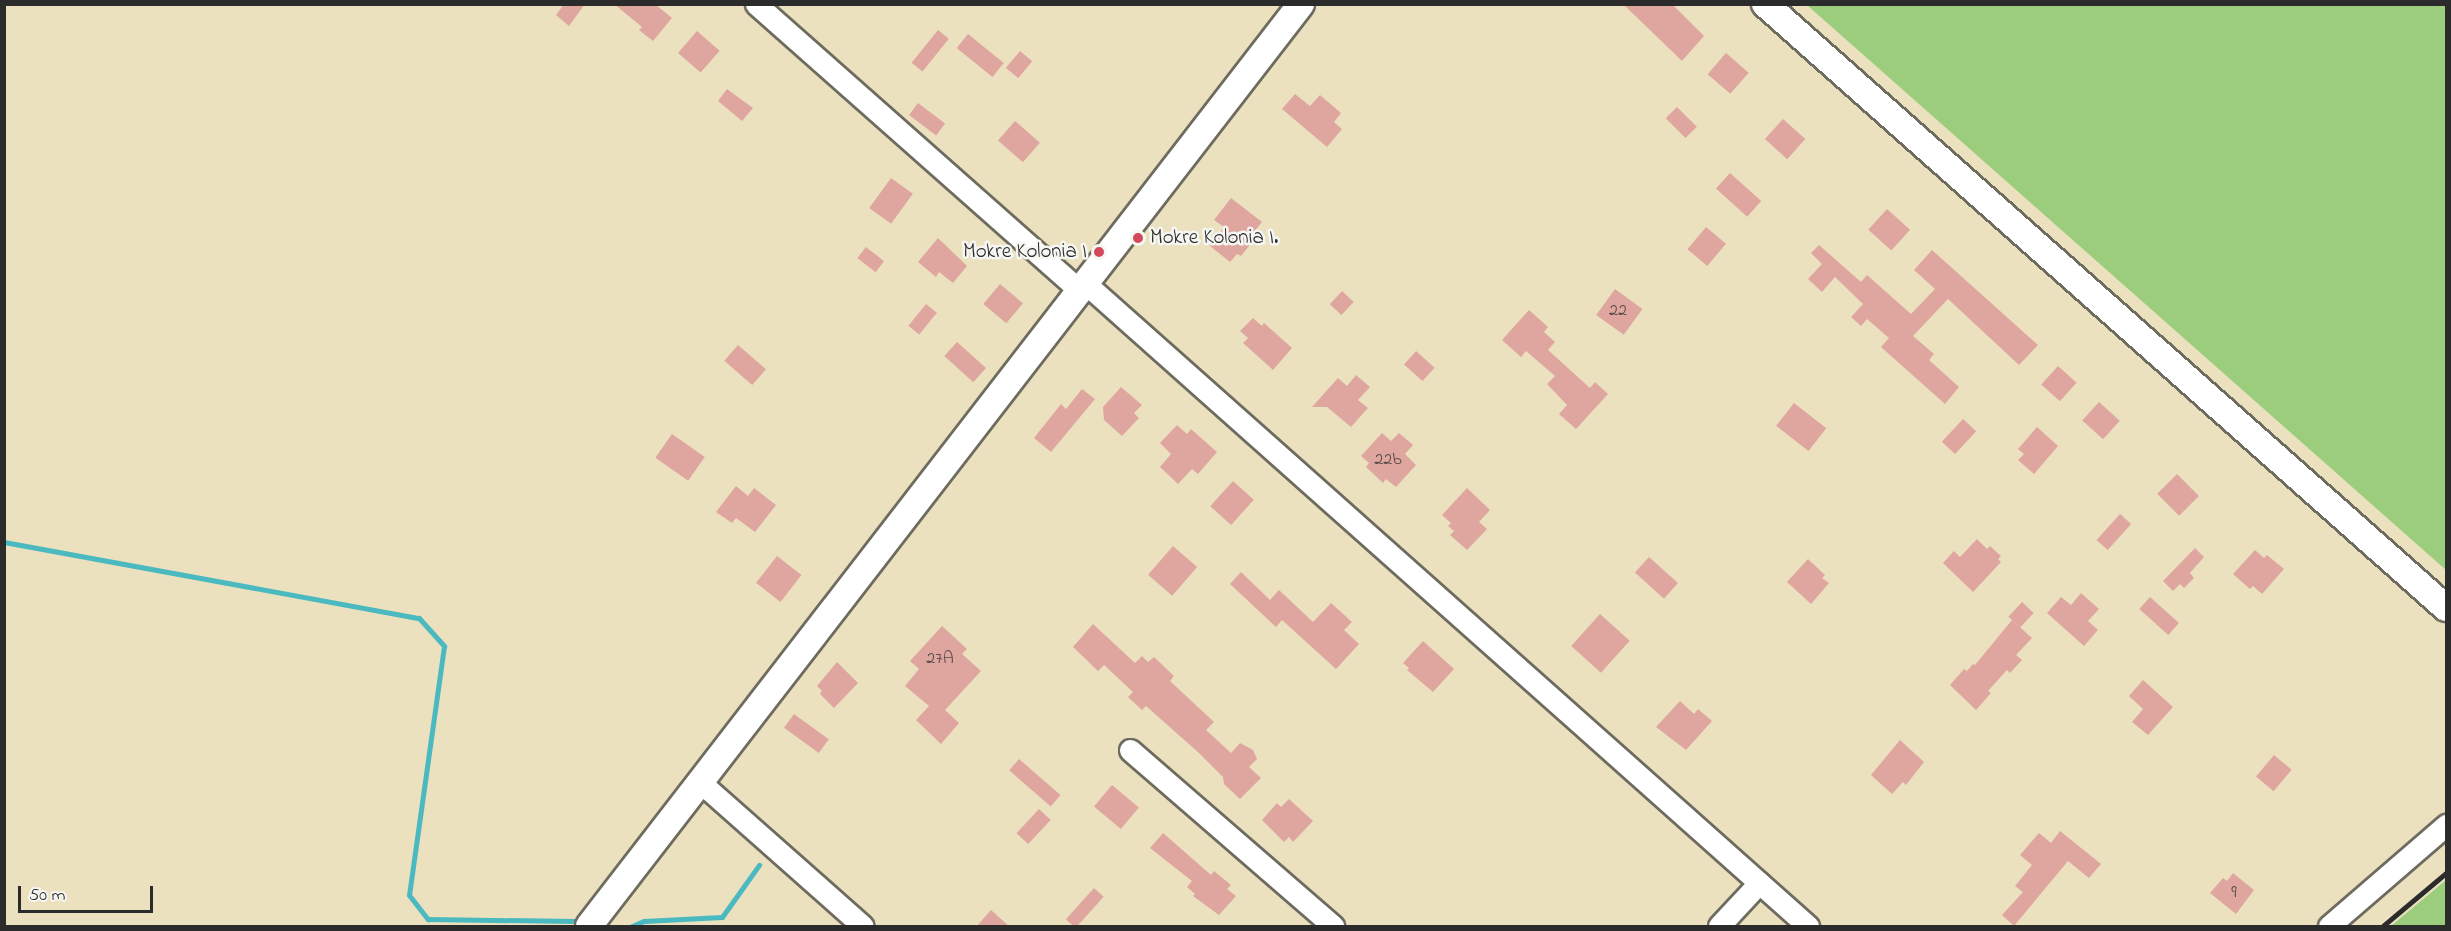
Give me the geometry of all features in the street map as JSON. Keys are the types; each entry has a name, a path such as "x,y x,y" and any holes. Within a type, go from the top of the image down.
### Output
{"street":[{"path":"756,4 1082,286 1808,927"},
{"path":"589,927 1301,4"},
{"path":"1765,4 2446,608"},
{"path":"1130,750 1333,927"},
{"path":"700,782 863,927"},
{"path":"2330,927 2446,825"},
{"path":"1719,927 1759,883"}],"green space":[{"path":"1807,5 2446,5 2446,570"},
{"path":"2446,880 2446,926 2391,926"}],"building":[{"path":"564,4 585,4 569,26 556,15"},
{"path":"614,4 655,4 672,18 653,41 639,30 642,27"},
{"path":"1623,4 1672,4 1704,36 1682,61"},
{"path":"938,30 949,39 922,71 912,63"},
{"path":"697,31 720,51 701,73 678,53"},
{"path":"968,34 1004,63 992,77 957,48"},
{"path":"1020,51 1032,61 1018,78 1006,68"},
{"path":"1726,53 1749,73 1730,94 1708,74"},
{"path":"727,89 753,108 742,121 718,101"},
{"path":"1295,94 1310,106 1320,95 1341,113 1334,122 1342,129 1327,147 1282,109"},
{"path":"918,103 945,123 936,135 909,115"},
{"path":"1677,107 1697,127 1685,138 1666,118"},
{"path":"1783,119 1805,139 1787,159 1765,139"},
{"path":"1015,121 1040,143 1023,162 998,141"},
{"path":"1730,173 1761,201 1747,217 1716,189"},
{"path":"891,178 913,194 891,224 869,208"},
{"path":"1231,198 1262,222 1253,233 1257,236 1241,256 1237,254 1230,262 1210,246 1224,227 1214,220"},
{"path":"1887,209 1910,230 1891,251 1868,230"},
{"path":"1706,227 1726,244 1707,266 1687,249"},
{"path":"938,238 967,266 953,283 939,272 936,277 918,262"},
{"path":"1819,245 1861,282 1867,275 1911,314 1935,289 1914,270 1932,250 2038,345 2019,365 1948,299 1913,336 1934,354 1929,360 1959,387 1945,404 1881,347 1889,338 1867,319 1861,326 1851,317 1863,304 1835,277 1822,292 1808,279 1822,264 1811,253"},
{"path":"866,247 884,261 876,272 857,258"},
{"path":"1000,284 1023,303 1006,323 983,304"},
{"path":"1615,289 1643,309 1624,335 1596,315"},
{"path":"1342,291 1354,302 1341,315 1330,304"},
{"path":"926,304 937,313 919,335 908,326"},
{"path":"1529,310 1548,327 1544,332 1555,342 1548,350 1590,388 1595,382 1608,394 1576,429 1559,414 1567,405 1547,384 1555,376 1526,351 1521,357 1502,340"},
{"path":"1253,318 1262,326 1264,323 1292,348 1273,370 1243,343 1248,338 1240,331"},
{"path":"957,342 986,368 973,382 944,356"},
{"path":"738,345 766,369 752,385 724,361"},
{"path":"1416,351 1435,368 1423,381 1404,364"},
{"path":"2058,366 2077,383 2060,401 2041,385"},
{"path":"1356,375 1370,387 1358,400 1368,408 1351,427 1327,407 1312,407 1338,378 1347,386"},
{"path":"1121,387 1142,405 1134,413 1139,418 1122,436 1104,420 1103,407"},
{"path":"1082,389 1095,399 1051,452 1034,438 1061,404 1066,409"},
{"path":"2099,402 2120,421 2103,439 2082,421"},
{"path":"1794,403 1826,428 1808,451 1776,426"},
{"path":"1963,419 1976,431 1955,454 1942,442"},
{"path":"1177,425 1187,434 1191,429 1217,452 1198,474 1192,469 1178,484 1160,467 1171,454 1160,443"},
{"path":"2037,427 2058,446 2034,474 2018,460 2024,454 2018,449"},
{"path":"1382,433 1391,441 1399,433 1413,445 1405,454 1416,465 1396,487 1386,479 1383,483 1366,467 1369,463 1361,456"},
{"path":"672,434 705,457 688,481 655,458"},
{"path":"2177,474 2199,496 2179,516 2157,494"},
{"path":"1233,481 1254,500 1231,525 1210,506"},
{"path":"736,486 748,496 754,488 776,505 755,532 736,518 732,523 716,512"},
{"path":"1467,488 1490,510 1479,522 1487,529 1467,550 1450,535 1454,531 1448,526 1451,523 1442,515"},
{"path":"2120,514 2131,524 2108,550 2097,540"},
{"path":"1977,539 1987,549 1990,546 2001,556 1998,559 2001,562 1973,592 1943,563 1954,551 1960,557"},
{"path":"1173,546 1197,567 1172,596 1148,575"},
{"path":"2195,548 2204,557 2190,573 2194,578 2184,588 2180,584 2173,591 2163,581"},
{"path":"2255,550 2264,558 2267,555 2284,569 2262,594 2253,586 2250,589 2233,574"},
{"path":"777,556 801,575 780,602 756,583"},
{"path":"1649,557 1678,583 1664,599 1635,573"},
{"path":"1808,559 1825,575 1822,578 1829,583 1811,604 1787,582"},
{"path":"1241,572 1270,600 1279,590 1313,622 1331,603 1352,622 1344,630 1359,644 1336,669 1282,620 1276,627 1230,584"},
{"path":"2081,593 2099,609 2088,621 2098,630 2084,646 2047,613 2061,597 2071,605"},
{"path":"2150,597 2179,623 2168,635 2139,609"},
{"path":"2022,602 2034,613 2020,628 2008,617"},
{"path":"1600,614 1630,641 1601,673 1571,646"},
{"path":"2012,620 2032,638 2016,655 2022,660 2010,673 2007,670 1988,691 1991,693 1976,710 1950,685 1964,669 1967,671 1973,664 1975,665"},
{"path":"1093,624 1135,663 1142,656 1148,662 1154,657 1174,676 1170,681 1214,722 1206,730 1231,753 1240,743 1253,750 1257,759 1249,767 1261,778 1240,799 1224,784 1223,777 1199,753 1146,706 1142,710 1128,697 1133,692 1104,665 1098,671 1073,647"},
{"path":"942,626 967,649 962,654 981,671 945,710 959,723 941,744 916,720 929,706 905,686 919,669 910,661"},
{"path":"1423,641 1454,669 1433,692 1407,670 1409,668 1403,663"},
{"path":"837,662 858,683 834,708 820,694 822,691 817,686"},
{"path":"2143,680 2173,707 2148,735 2132,722 2143,709 2129,696"},
{"path":"1680,701 1694,714 1698,709 1712,721 1686,750 1656,727"},
{"path":"794,714 829,739 819,753 784,728"},
{"path":"1900,740 1924,762 1906,785 1903,782 1892,794 1871,775"},
{"path":"2274,755 2292,770 2274,791 2256,776"},
{"path":"1019,759 1061,795 1051,806 1009,770"},
{"path":"1112,785 1139,807 1121,829 1094,806"},
{"path":"1289,799 1313,821 1293,842 1289,837 1284,842 1262,820 1277,803 1281,807"},
{"path":"1039,809 1051,820 1028,844 1016,833"},
{"path":"2060,831 2101,864 2089,878 2068,861 2014,926 2002,915 2023,892 2015,886 2032,865 2020,855 2039,833 2051,843"},
{"path":"1163,833 1211,875 1214,871 1231,885 1227,889 1236,896 1219,915 1193,896 1195,894 1187,887 1192,881 1150,848"},
{"path":"2233,873 2254,890 2236,914 2210,893 2223,878 2227,881"},
{"path":"1094,888 1104,897 1077,926 1073,926 1066,919"},
{"path":"991,910 1010,927 976,927"}],"waterway":[{"path":"4,542 419,618 444,646 409,895 428,919 575,921"},
{"path":"632,926 644,921 722,917 759,865"}],"railway":[{"path":"2383,926 2446,873"}],"place":[{"name":"Mokre Kolonia I.","path":"1138,238"},
{"name":"Mokre Kolonia I","path":"1099,252"}]}
